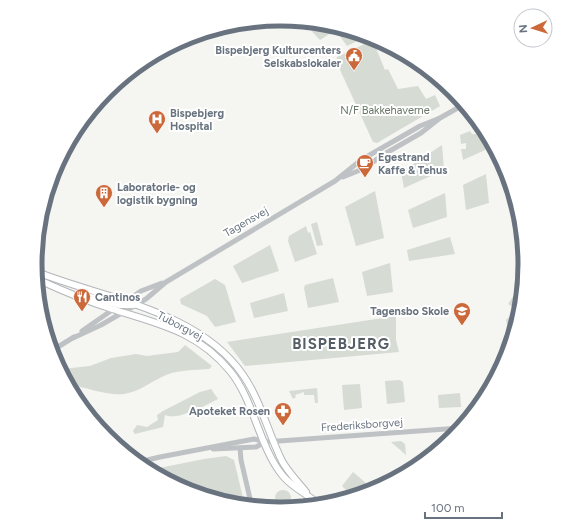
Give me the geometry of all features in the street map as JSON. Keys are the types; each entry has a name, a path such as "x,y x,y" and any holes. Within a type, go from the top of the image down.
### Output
{"main road":[{"path":"43,274 123,303"},
{"name":"Tuborgvej","path":"43,282 113,309 164,325 178,331 213,353 231,372 239,384 274,463 282,475 294,487 307,494"},
{"path":"54,287 136,305"},
{"name":"Tuborgvej","path":"136,305 169,318 208,340 224,353 242,374 254,395 283,462 307,494"},
{"path":"307,494 313,500"}],"street":[{"name":"Tagensvej","path":"73,338 101,325 136,305 146,299 166,282 335,181 365,168 381,156 421,133 440,118 459,107"},
{"name":"Tagensvej","path":"335,181 361,160 420,126 440,118"},
{"name":"Tagensvej","path":"58,347 141,291 166,282"},
{"name":"Frederiksborgvej","path":"202,450 233,442 254,439 265,442 452,429"},
{"name":"Frederiksborgvej","path":"146,460 160,456 202,450 256,447 265,442"},
{"path":"240,448 241,460 250,500"}],"green space":[{"path":"309,28 334,32 320,40"},
{"path":"338,33 360,40 347,46"},
{"name":"N/F Bakkehaverne","path":"368,43 372,44 375,46 385,70 388,69 398,89 418,86 426,99 435,95 440,106 377,143 373,142 336,61 337,57"},
{"path":"470,131 472,134 479,134 484,141 485,150 463,160 461,149 466,149 466,143 461,144 460,135"},
{"path":"442,145 444,170 404,188 401,172"},
{"path":"486,174 489,203 466,210 463,185"},
{"path":"375,191 384,238 356,246 345,207"},
{"path":"445,193 447,217 413,228 408,210"},
{"path":"317,222 323,245 317,246 311,224"},
{"path":"306,226 308,233 310,232 317,254 295,262 288,241 289,236"},
{"path":"450,237 455,254 409,261 407,250"},
{"path":"270,245 279,271 242,283 233,266"},
{"path":"390,263 393,292 367,296 362,272"},
{"path":"333,278 339,302 308,308 304,288 305,285"},
{"path":"215,279 225,285 236,322 215,327 207,316 181,304 180,299"},
{"path":"516,291 514,308 508,304"},
{"path":"284,293 288,311 254,318 250,303"},
{"path":"396,316 396,340 399,352 245,366 227,342"},
{"path":"510,316 512,317 507,337 505,334 508,329 506,320"},
{"path":"185,345 212,366 209,369 187,370 171,373 135,391 124,394 105,393 76,386 67,368 90,366 111,358 136,354 147,356 178,352"},
{"path":"400,380 403,382 405,402 387,404 385,381"},
{"path":"360,384 362,408 344,410 342,385"},
{"path":"317,388 318,403 315,403 314,395 304,395 304,392 295,395 296,397 293,399 289,391"},
{"path":"211,389 218,399 184,414 177,416 165,415 163,427 135,434 133,431 137,425 147,427 158,420 157,415 163,411 200,392"},
{"path":"460,393 461,407 439,408 438,395"},
{"path":"401,441 405,444 406,455 391,442"},
{"path":"226,456 234,460 243,499 219,494 189,484 158,468"},
{"path":"353,472 368,485 348,492 342,486"},
{"path":"283,490 289,492 290,501 276,502 275,498 277,492"}],"place":[{"name":"Bispebjerg Kulturcenters Selskabslokaler","path":"354,71"},
{"name":"Bispebjerg Hospital","path":"157,134"},
{"name":"Egestrand Kaffe & Tehus","path":"365,178"},
{"name":"Laboratorie- og logistik bygning","path":"104,208"},
{"name":"Cantinos","path":"82,312"},
{"name":"Tagensbo Skole","path":"462,326"},
{"name":"Apoteket Rosen","path":"283,426"}],"district":[{"name":"BISPEBJERG","path":"341,344"}]}
